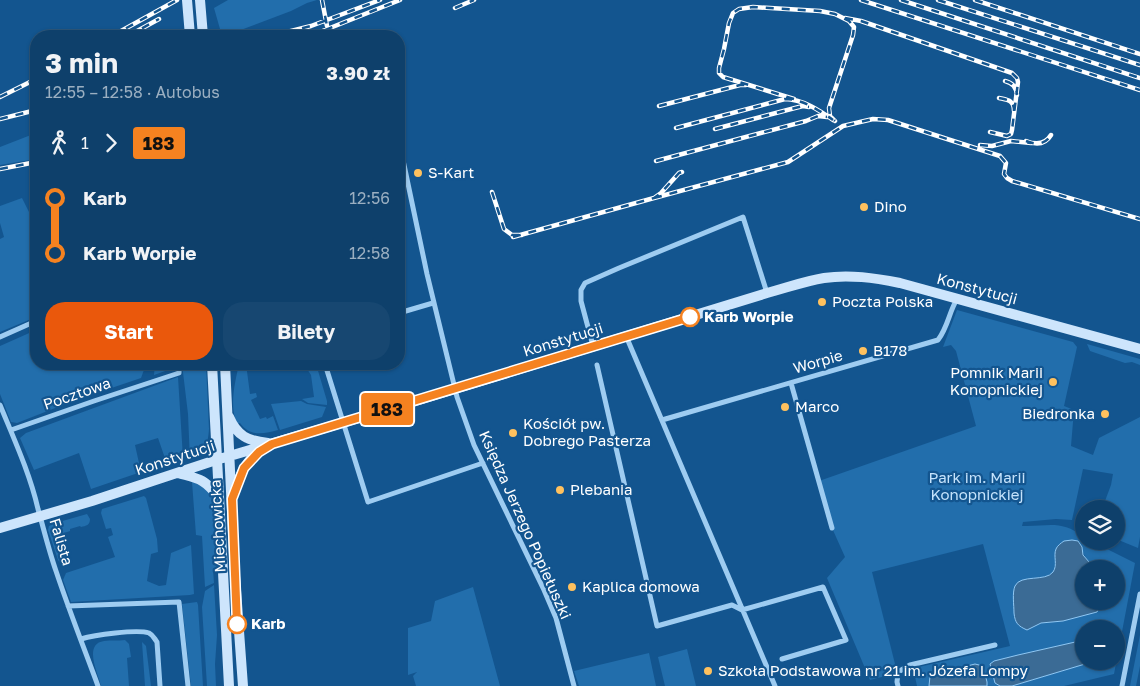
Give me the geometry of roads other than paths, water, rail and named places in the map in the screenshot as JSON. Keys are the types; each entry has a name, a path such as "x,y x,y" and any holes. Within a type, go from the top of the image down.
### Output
{"street":[{"path":"187,0 190,30"},
{"path":"200,0 202,30"},
{"name":"Księdza Jerzego Popiełuszki","path":"405,169 433,303 455,388 474,445 556,618 574,686"},
{"path":"593,346 581,301 581,290 584,283 743,218 767,293"},
{"name":"Konstytucji","path":"0,528 40,517 216,460 822,278 861,277 880,279 1140,349"},
{"name":"Worpie","path":"662,420 938,340 945,329 957,299"},
{"path":"405,311 433,303"},
{"path":"0,337 30,324"},
{"path":"626,336 774,686"},
{"path":"597,365 657,626 732,605 742,610 823,587 846,640 782,659"},
{"name":"Pocztowa","path":"11,430 179,373 179,370"},
{"name":"Miechowicka","path":"212,370 229,686"},
{"name":"Miechowicka","path":"225,370 238,624 243,686"},
{"path":"327,370 368,502 483,463"},
{"path":"790,383 832,528"},
{"name":"Falista","path":"0,405 28,477 68,606 98,686"},
{"path":"227,407 233,426 241,435 258,442 272,444"},
{"path":"232,499 244,468 259,452 272,444"},
{"path":"178,473 198,478 205,482 218,496"},
{"path":"1122,686 1140,594"},
{"path":"68,606 179,602 188,686"},
{"path":"81,639 92,636 149,633 157,642 160,686"},
{"path":"898,686 898,672 910,665 995,645"}],"railway":[{"path":"123,30 177,0"},
{"path":"322,0 327,26"},
{"path":"295,30 311,26 380,0"},
{"path":"325,30 400,0"},
{"path":"455,8 474,0"},
{"path":"861,0 1140,90"},
{"path":"901,0 1140,78"},
{"path":"938,0 1140,65"},
{"path":"975,0 1140,54"},
{"path":"794,99 723,77 719,73 729,23 733,13 739,9 753,7 820,11 835,14 849,21 854,27 853,35 829,108 830,116 835,121"},
{"path":"845,18 861,21 1012,73 1018,82 1011,134 1007,136 990,132"},
{"path":"139,30 159,19"},
{"path":"1005,81 1014,86 1017,95"},
{"path":"0,97 30,82"},
{"path":"659,106 746,85"},
{"path":"999,98 1012,103 1014,111"},
{"path":"676,128 785,99 804,103 833,120"},
{"path":"715,129 803,106 809,107"},
{"path":"0,119 30,112"},
{"path":"656,161 806,121 818,116 827,117"},
{"path":"654,198 788,162 843,126 873,119 888,120 1000,156 1006,163 1004,174 1012,181 1140,219"},
{"path":"1026,141 1040,143 1046,141 1051,135"},
{"path":"980,145 992,146 1011,141 1031,143"},
{"path":"0,169 30,163"},
{"path":"513,237 654,198 682,172"},
{"path":"492,192 504,229 512,235 522,235"}],"place":[{"name":"S-Kart","path":"418,173"},
{"name":"Dino","path":"864,207"},
{"name":"Poczta Polska","path":"822,302"},
{"name":"Karb Worpie","path":"690,317"},
{"name":"B178","path":"863,351"},
{"name":"Pomnik Marii Konopnickiej","path":"1053,382"},
{"name":"Marco","path":"785,407"},
{"name":"Biedronka","path":"1105,414"},
{"name":"Kościół pw. Dobrego Pasterza","path":"513,433"},
{"name":"Plebania","path":"560,490"},
{"name":"Kaplica domowa","path":"572,587"},
{"name":"Karb","path":"237,624"},
{"name":"Szkoła Podstawowa nr 21 im. Józefa Lompy","path":"708,671"}],"park label":[{"name":"Park im. Marii Konopnickiej","path":"977,486"}]}
